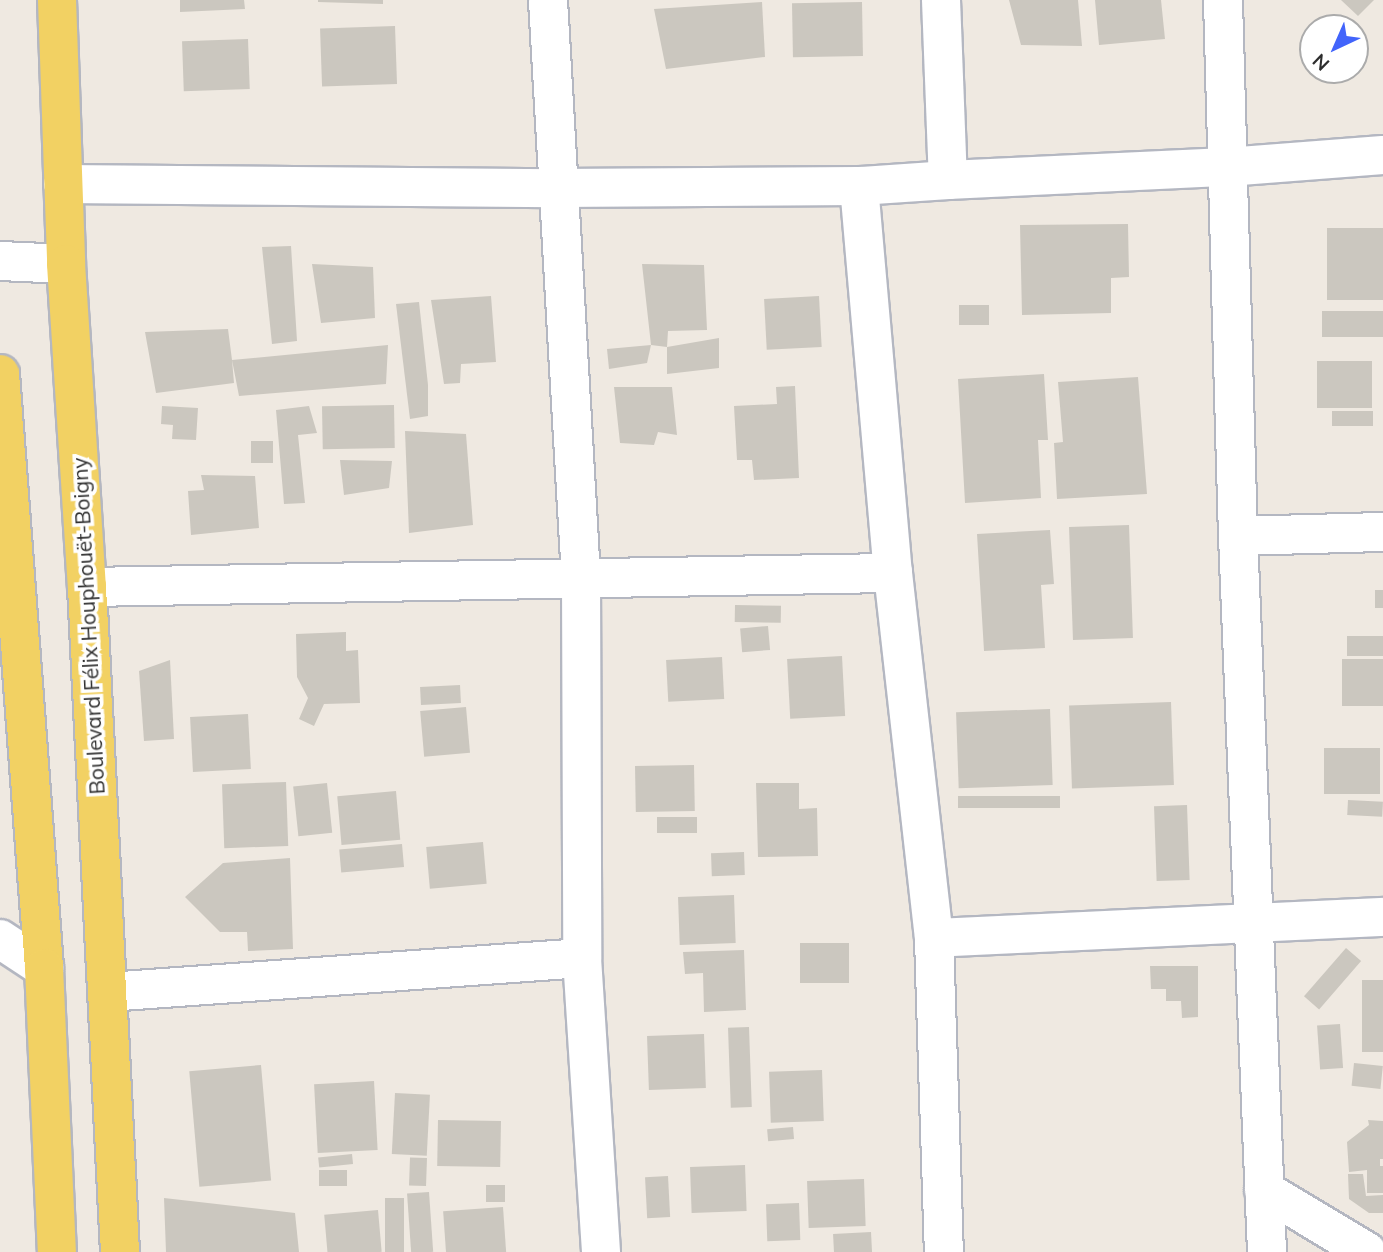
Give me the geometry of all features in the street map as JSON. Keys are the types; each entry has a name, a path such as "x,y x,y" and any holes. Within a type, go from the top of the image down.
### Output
{"main road":[{"name":"Boulevard Félix Houphouët-Boigny","path":"57,0 66,264 87,587 120,1252"},
{"path":"0,374 44,968 57,1252"}],"street":[{"path":"548,0 581,578 582,958 601,1252"},
{"path":"941,0 948,180"},
{"path":"1223,0 1238,536 1266,1252"},
{"path":"63,184 557,188 859,186 1383,156"},
{"path":"859,186 892,573 934,938 944,1252"},
{"path":"0,261 66,264"},
{"path":"1238,536 1383,532"},
{"path":"87,587 892,573"},
{"path":"934,938 1383,917"},
{"path":"0,939 44,968"},
{"path":"108,992 582,958"},
{"path":"1264,1190 1367,1252"}],"building":[{"path":"180,0 244,0 245,9 180,12"},
{"path":"383,0 383,4 318,2"},
{"path":"1009,0 1078,0 1082,46 1021,45"},
{"path":"1095,0 1161,0 1165,39 1099,45"},
{"path":"1341,0 1374,0 1360,14 1356,14"},
{"path":"762,2 765,57 666,69 654,9"},
{"path":"862,2 863,56 793,57 792,3"},
{"path":"395,26 397,84 322,87 320,29"},
{"path":"248,39 250,89 184,91 182,41"},
{"path":"1128,224 1129,277 1111,278 1111,313 1022,315 1020,225"},
{"path":"1327,228 1383,228 1383,300 1327,300"},
{"path":"291,246 297,341 272,344 262,247"},
{"path":"312,264 373,267 375,318 321,323"},
{"path":"642,264 704,265 707,330 668,331 667,347 651,345"},
{"path":"491,296 496,362 461,364 460,383 444,384 431,300"},
{"path":"819,296 822,347 767,350 764,299"},
{"path":"419,302 428,385 428,416 410,419 396,304"},
{"path":"959,305 989,305 989,325 959,325"},
{"path":"1322,311 1383,311 1383,337 1322,337"},
{"path":"228,329 234,383 156,393 145,332"},
{"path":"719,338 719,368 667,374 667,347"},
{"path":"388,345 386,384 239,396 232,360"},
{"path":"651,345 647,363 609,369 607,349"},
{"path":"1317,361 1372,361 1372,408 1317,408"},
{"path":"1044,374 1048,440 1038,440 1041,498 965,503 958,379"},
{"path":"1138,377 1147,494 1057,499 1054,443 1063,442 1058,382"},
{"path":"795,386 799,478 754,480 752,460 737,460 734,406 777,404 776,387"},
{"path":"614,387 672,387 677,435 658,432 654,445 620,443"},
{"path":"394,405 395,448 323,449 322,406"},
{"path":"162,406 198,408 196,440 172,439 173,425 161,424"},
{"path":"309,406 317,433 298,435 305,503 284,504 276,410"},
{"path":"1332,411 1373,411 1373,426 1332,426"},
{"path":"405,431 466,434 473,525 409,533"},
{"path":"251,441 273,441 273,463 251,463"},
{"path":"340,460 392,461 389,488 344,495"},
{"path":"201,475 255,476 259,528 191,535 188,491 204,490"},
{"path":"1129,525 1133,638 1073,640 1069,527"},
{"path":"1050,530 1054,584 1041,585 1045,648 984,651 977,534"},
{"path":"1375,590 1383,590 1383,608 1375,608"},
{"path":"735,605 781,606 781,623 735,622"},
{"path":"768,626 770,650 742,652 740,628"},
{"path":"346,632 346,651 358,650 360,703 324,704 314,726 299,719 308,698 297,677 296,634"},
{"path":"1347,636 1383,636 1383,656 1347,656"},
{"path":"842,656 845,716 790,719 787,659"},
{"path":"722,657 724,699 668,702 666,660"},
{"path":"1342,659 1383,659 1383,706 1342,706"},
{"path":"170,660 174,739 144,741 139,671"},
{"path":"460,685 461,703 421,705 420,687"},
{"path":"1171,702 1174,785 1072,789 1069,706"},
{"path":"466,707 470,753 424,757 420,711"},
{"path":"1050,709 1053,785 959,788 956,712"},
{"path":"248,714 251,769 193,772 190,717"},
{"path":"1324,748 1380,748 1380,794 1324,794"},
{"path":"694,765 695,811 636,812 635,766"},
{"path":"286,782 288,846 224,848 222,784"},
{"path":"327,783 332,833 298,836 293,787"},
{"path":"756,783 799,783 799,809 817,808 818,856 758,857"},
{"path":"396,791 400,840 341,845 337,796"},
{"path":"958,796 1060,796 1060,808 958,808"},
{"path":"1348,800 1383,802 1382,817 1347,815"},
{"path":"1187,805 1190,880 1157,881 1154,806"},
{"path":"657,817 697,817 697,833 657,833"},
{"path":"483,842 487,884 430,889 426,847"},
{"path":"402,844 404,867 341,872 339,849"},
{"path":"744,852 745,875 712,876 711,853"},
{"path":"290,858 293,949 248,951 247,932 220,932 185,897 223,863"},
{"path":"734,895 736,943 680,945 678,897"},
{"path":"800,943 849,943 849,983 800,983"},
{"path":"1346,948 1361,961 1319,1009 1304,996"},
{"path":"744,950 746,1010 704,1012 703,973 685,974 683,952"},
{"path":"1150,966 1198,966 1198,1017 1182,1018 1181,1001 1166,1001 1166,989 1151,989"},
{"path":"1362,980 1383,980 1383,1052 1362,1052"},
{"path":"1340,1024 1343,1068 1320,1069 1317,1026"},
{"path":"749,1027 752,1107 731,1108 728,1028"},
{"path":"704,1034 706,1088 649,1090 647,1036"},
{"path":"1354,1063 1383,1066 1380,1089 1352,1086"},
{"path":"261,1065 271,1181 199,1187 189,1071"},
{"path":"822,1070 824,1121 771,1123 769,1072"},
{"path":"374,1081 378,1150 318,1153 314,1084"},
{"path":"395,1093 430,1095 427,1156 392,1154"},
{"path":"438,1120 501,1121 500,1167 437,1166"},
{"path":"1368,1120 1383,1121 1383,1159 1380,1159 1380,1166 1383,1166 1383,1193 1367,1193 1367,1170 1349,1172 1347,1142 1369,1125"},
{"path":"793,1127 794,1139 768,1141 767,1129"},
{"path":"352,1154 353,1164 319,1167 318,1158"},
{"path":"410,1157 427,1158 426,1186 409,1185"},
{"path":"745,1165 747,1211 692,1213 690,1167"},
{"path":"319,1170 347,1170 347,1186 319,1186"},
{"path":"1348,1174 1363,1174 1366,1196 1383,1195 1383,1213 1369,1213 1349,1199"},
{"path":"668,1176 670,1217 647,1218 645,1177"},
{"path":"864,1179 866,1226 809,1228 807,1181"},
{"path":"486,1185 505,1185 505,1202 486,1202"},
{"path":"429,1192 433,1252 411,1252 407,1194"},
{"path":"164,1198 295,1213 299,1252 166,1252"},
{"path":"385,1198 404,1198 404,1252 385,1252"},
{"path":"799,1203 800,1240 767,1241 766,1204"},
{"path":"503,1207 506,1252 446,1252 443,1211"},
{"path":"378,1210 382,1252 327,1252 324,1215"},
{"path":"871,1232 872,1252 834,1252 833,1234"}]}
